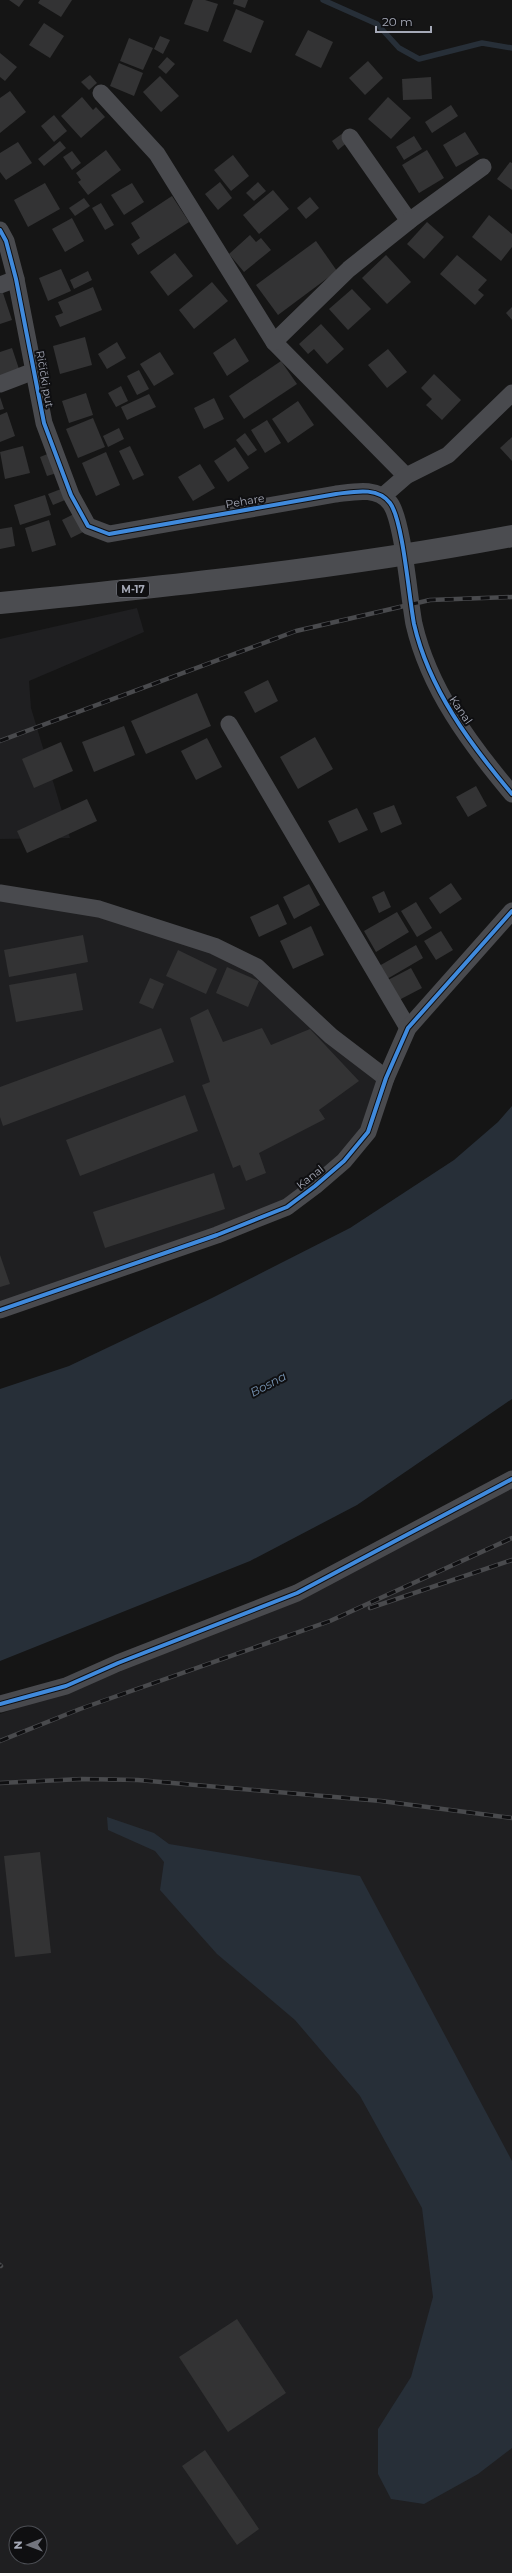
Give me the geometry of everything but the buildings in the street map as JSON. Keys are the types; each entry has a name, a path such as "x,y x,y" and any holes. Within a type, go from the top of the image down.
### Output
{"main road":[{"name":"M-17","path":"0,603 128,590 413,554 512,536"}],"street":[{"path":"101,93 157,154 274,342 406,476"},
{"path":"350,137 409,221"},
{"path":"274,342 349,269 409,221 483,167"},
{"name":"Ričički put","path":"0,230 6,241 16,279 44,423 71,495 88,526"},
{"path":"0,285 16,279"},
{"path":"0,384 34,371"},
{"path":"383,496 406,476 448,455 512,393"},
{"name":"Pehare","path":"88,526 109,534 336,494 372,492 383,496"},
{"name":"Kanal","path":"383,496 396,515 414,625 426,663 442,699 512,794"},
{"path":"228,724 408,1028"},
{"path":"0,893 99,909 222,949 257,967 331,1036 386,1078"},
{"name":"Kanal","path":"0,1310 217,1235 286,1207 344,1161 368,1132 386,1078 408,1028 512,911"},
{"path":"0,1704 66,1686 118,1663 297,1593 512,1479"}],"shaded area":[{"path":"137,608 144,632 29,681 31,708 70,838 0,839 0,639"},
{"path":"0,892 215,945 386,1076 365,1129 342,1158 284,1204 0,1303"},
{"path":"512,1483 512,2573 0,2573 0,1714 116,1673 263,1613"}],"water":[{"name":"Bosna","path":"512,1106 512,1399 357,1505 250,1561 0,1661 0,1389 69,1366 212,1298 350,1228 454,1160 498,1122"},
{"path":"107,1817 154,1833 169,1844 360,1876 512,2161 512,2448 478,2474 424,2504 391,2499 378,2474 378,2429 411,2377 433,2297 422,2208 360,2096 295,2020 217,1954 160,1890 164,1862 155,1851 108,1830"}],"waterway":[{"path":"323,0 377,24 399,48 419,59 482,43 512,48"}],"railway":[{"path":"0,741 296,631 430,600 512,597"},
{"path":"0,1741 80,1709 330,1621 512,1538"},
{"path":"370,1608 512,1560"},
{"path":"0,1783 82,1779 138,1780 381,1801 512,1818"}],"cycle path":[{"path":"0,230 6,241 16,279 44,423 71,495 88,526 109,534 350,492 372,492 385,498 395,512 399,525 414,624 430,671 453,715 466,735 512,794"},
{"path":"0,1310 217,1235 287,1207 315,1186 344,1161 368,1132 386,1078 408,1028 512,911"},
{"path":"0,1704 66,1686 118,1663 297,1593 512,1479"}]}
